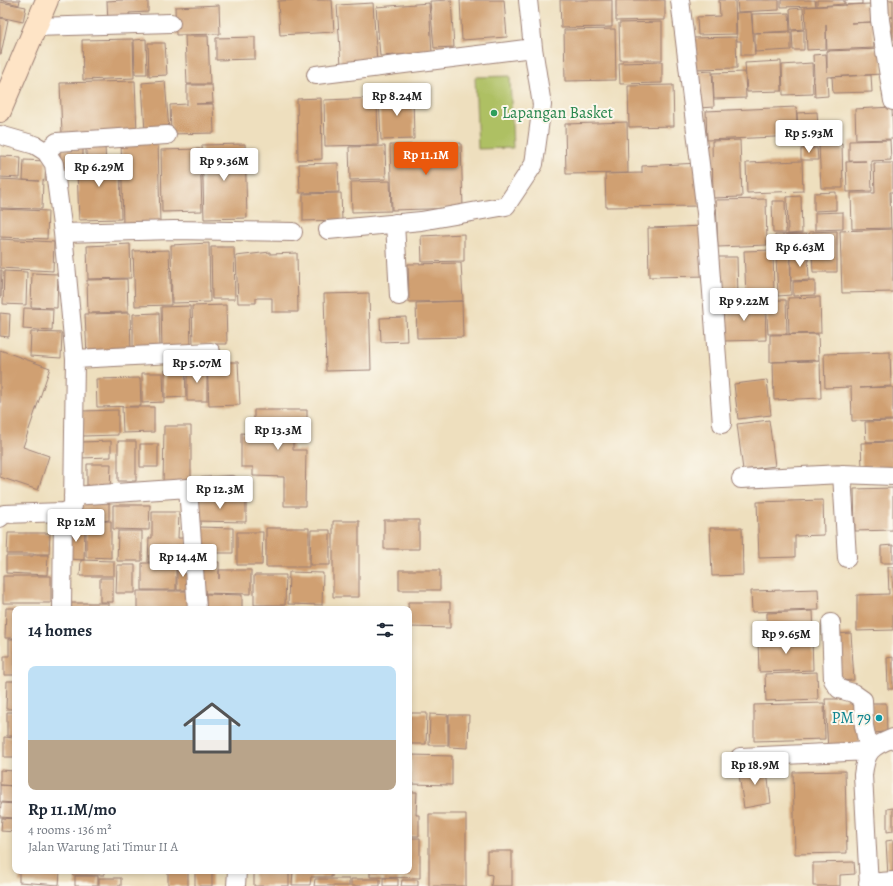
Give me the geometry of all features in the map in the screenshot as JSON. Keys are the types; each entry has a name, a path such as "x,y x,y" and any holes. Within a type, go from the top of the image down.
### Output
{"main road":[{"path":"0,111 47,0"}],"street":[{"path":"328,230 395,223 506,206 534,164 542,105 533,48 528,0"},
{"path":"680,0 704,191 722,424"},
{"path":"879,0 893,101"},
{"path":"35,28 171,23"},
{"path":"316,74 533,48"},
{"path":"0,135 35,145 46,152 54,164 63,233 75,359 73,506 71,510 62,512 4,514 0,518"},
{"path":"46,152 57,142 167,136"},
{"path":"395,223 398,296"},
{"path":"63,233 174,230 293,232"},
{"path":"75,359 211,352"},
{"path":"842,474 847,558"},
{"path":"741,479 842,474 893,476"},
{"path":"73,496 230,485"},
{"path":"188,488 198,606"},
{"path":"62,512 62,606"},
{"path":"831,623 833,680 838,689 853,693 863,700 864,726 869,751 863,775 869,884 893,881"},
{"path":"740,756 869,751 875,745 893,738"},
{"path":"236,886 237,874"}],"green space":[{"name":"Lapangan Basket","path":"510,76 513,148 478,149 475,77"}],"building":[{"path":"0,0 20,0 19,5"},
{"path":"148,0 148,12 129,13 130,22 108,23 107,1"},
{"path":"332,0 334,32 280,35 278,1"},
{"path":"451,0 454,47 434,48 430,1"},
{"path":"460,0 504,0 507,37 462,40"},
{"path":"560,0 612,0 612,27 561,28"},
{"path":"616,0 665,0 665,20 616,21"},
{"path":"719,0 735,0 736,34 698,35 697,17 720,16"},
{"path":"737,0 779,0 779,10 738,12"},
{"path":"781,0 815,0 816,6 781,7"},
{"path":"817,0 844,0 844,4 817,6"},
{"path":"845,0 862,0 862,4 845,5"},
{"path":"881,0 893,0 893,17 881,17"},
{"path":"0,2 26,7 23,22 0,17"},
{"path":"373,3 377,63 341,65 337,5"},
{"path":"429,3 432,53 380,56 376,7"},
{"path":"870,4 871,22 851,23 873,22 874,48 827,50 826,24 826,49 807,50 805,7"},
{"path":"219,5 220,34 176,35 175,7"},
{"path":"803,8 804,29 791,30 790,9"},
{"path":"751,12 755,55 741,55 741,41 737,41 736,13"},
{"path":"789,13 790,31 753,33 752,14"},
{"path":"893,17 893,40 885,40 884,18"},
{"path":"0,18 8,20 1,54 0,54"},
{"path":"662,22 662,60 620,60 619,23"},
{"path":"615,29 616,80 565,81 564,30"},
{"path":"804,30 804,50 793,50 792,31"},
{"path":"791,32 791,50 755,52 755,33"},
{"path":"185,36 208,36 210,84 187,84"},
{"path":"255,37 255,59 216,60 216,38"},
{"path":"736,37 737,68 693,69 692,38"},
{"path":"133,39 134,78 83,80 82,40"},
{"path":"146,39 147,74 135,74 134,40"},
{"path":"148,43 165,43 167,75 149,76"},
{"path":"881,49 882,74 827,77 828,96 815,97 813,55 826,54 827,72 827,51"},
{"path":"781,61 782,91 747,92 745,63"},
{"path":"662,62 662,83 620,84 619,63"},
{"path":"812,63 813,94 783,95 782,65"},
{"path":"712,71 714,107 698,108 696,72"},
{"path":"745,72 746,98 714,99 713,73"},
{"path":"871,75 872,92 833,93 832,77"},
{"path":"135,81 137,133 62,135 60,83"},
{"path":"165,81 169,130 145,132 142,83"},
{"path":"187,85 212,85 213,103 196,104 213,104 214,133 171,134 170,105 187,104"},
{"path":"673,85 674,126 629,127 628,86"},
{"path":"413,95 414,139 381,140 379,96"},
{"path":"321,98 322,159 298,160 297,99"},
{"path":"377,98 378,145 325,146 324,100"},
{"path":"796,107 798,136 707,140 706,111"},
{"path":"892,107 893,139 856,140 855,109"},
{"path":"817,112 819,146 799,147 797,113"},
{"path":"627,122 628,173 566,174 565,124"},
{"path":"158,139 160,224 123,225 121,140"},
{"path":"740,140 742,197 713,198 712,141"},
{"path":"890,140 891,160 871,161 872,191 847,192 846,162 866,161 849,161 849,141"},
{"path":"461,143 463,208 392,210 390,145"},
{"path":"842,143 843,188 821,188 819,144"},
{"path":"245,144 247,218 204,219 202,145"},
{"path":"105,146 106,169 120,168 121,219 79,220 77,170 86,169 86,147"},
{"path":"385,146 386,179 350,180 349,147"},
{"path":"817,148 818,160 801,160 801,149"},
{"path":"60,149 83,149 83,166 60,167"},
{"path":"200,149 202,211 162,212 161,150"},
{"path":"0,156 21,157 20,178 0,177"},
{"path":"24,160 46,161 45,181 43,180 42,209 0,208 0,179 39,181 23,180"},
{"path":"802,161 803,191 747,193 746,163"},
{"path":"338,163 339,192 300,193 299,164"},
{"path":"699,163 701,206 606,207 605,174 642,173 642,166"},
{"path":"874,163 893,163 893,192 890,192 891,228 852,229 851,193 875,193"},
{"path":"390,181 391,211 352,212 351,182"},
{"path":"836,192 836,210 814,211 814,193"},
{"path":"341,193 342,220 303,221 303,194"},
{"path":"801,196 802,233 788,234 787,197"},
{"path":"766,199 767,245 718,247 716,200"},
{"path":"772,201 785,201 786,233 773,233"},
{"path":"0,209 48,211 47,239 0,237"},
{"path":"843,212 843,229 815,230 815,213"},
{"path":"706,226 708,276 649,277 648,228"},
{"path":"893,229 893,292 842,293 840,231"},
{"path":"837,231 837,272 813,272 812,253 823,252 810,252 809,232"},
{"path":"464,234 464,261 422,262 421,236"},
{"path":"807,234 807,253 776,254 775,235"},
{"path":"0,239 54,242 53,271 0,268"},
{"path":"209,243 210,302 172,303 171,245"},
{"path":"130,244 131,278 88,279 87,246"},
{"path":"211,247 234,247 235,299 212,299"},
{"path":"169,250 171,305 135,306 133,251"},
{"path":"773,250 774,294 746,295 744,251"},
{"path":"270,252 270,254 297,253 298,312 272,312 272,298 256,298 256,303 238,303 236,256"},
{"path":"791,255 808,255 809,280 791,281"},
{"path":"790,256 791,295 778,296 776,257"},
{"path":"718,257 737,257 738,297 719,298"},
{"path":"461,263 463,301 409,302 408,264"},
{"path":"0,270 2,270 1,297 0,297"},
{"path":"4,271 27,272 26,305 3,304"},
{"path":"32,273 58,274 57,308 31,307"},
{"path":"127,279 128,312 88,313 87,280"},
{"path":"815,281 815,295 793,296 793,282"},
{"path":"369,293 371,370 326,371 324,294"},
{"path":"820,297 821,333 789,334 788,298"},
{"path":"766,300 786,300 787,334 768,334"},
{"path":"462,301 463,337 417,338 416,303"},
{"path":"765,302 766,340 722,341 721,303"},
{"path":"226,305 227,344 193,344 192,306"},
{"path":"190,306 191,348 162,348 161,307"},
{"path":"24,308 53,309 52,331 23,329"},
{"path":"0,313 10,314 9,337 0,336"},
{"path":"130,313 131,355 87,356 85,314"},
{"path":"159,313 160,347 133,348 133,314"},
{"path":"406,317 407,341 381,342 380,318"},
{"path":"31,332 62,333 61,358 30,356"},
{"path":"818,334 819,360 770,362 770,335"},
{"path":"0,350 50,368 23,447 49,456 38,490 0,477"},
{"path":"890,352 891,386 860,388 893,387 893,420 852,421 851,387 825,388 824,354"},
{"path":"820,361 821,398 774,400 773,362"},
{"path":"207,362 238,362 240,405 209,406"},
{"path":"187,368 207,368 207,401 187,401"},
{"path":"185,369 186,397 165,398 165,370"},
{"path":"142,373 163,373 164,402 142,403"},
{"path":"140,378 141,406 97,407 96,379"},
{"path":"767,380 771,415 738,419 734,384"},
{"path":"122,407 154,407 154,432 123,433"},
{"path":"118,410 118,435 83,436 82,411"},
{"path":"254,410 307,410 307,431 293,431 293,450 306,450 305,506 284,506 284,477 253,476 253,467 241,467 241,433 254,434"},
{"path":"769,420 775,466 743,470 737,424"},
{"path":"893,421 893,441 866,442 865,422"},
{"path":"164,426 191,426 191,484 163,484"},
{"path":"111,441 111,457 81,458 80,442"},
{"path":"118,441 136,441 136,481 118,481"},
{"path":"893,442 893,467 862,468 861,443"},
{"path":"140,444 158,444 158,467 140,467"},
{"path":"87,464 111,464 110,491 87,491"},
{"path":"893,488 893,530 855,531 854,489"},
{"path":"195,497 246,498 246,522 195,521"},
{"path":"823,500 824,535 795,536 795,557 759,558 757,502"},
{"path":"78,502 109,502 109,520 104,521 111,521 111,558 86,557 86,520 78,520"},
{"path":"113,505 150,505 149,530 113,529"},
{"path":"152,512 179,512 178,538 188,538 187,562 148,562 149,538 152,538"},
{"path":"384,520 419,520 419,549 384,549"},
{"path":"333,521 359,521 359,597 333,597"},
{"path":"68,526 85,526 84,560 68,559"},
{"path":"199,527 233,528 233,553 199,553"},
{"path":"266,528 309,528 309,567 266,567"},
{"path":"710,528 742,528 743,575 712,576"},
{"path":"311,530 330,530 330,565 310,565"},
{"path":"118,531 142,531 142,561 117,561"},
{"path":"237,532 263,532 262,565 237,565"},
{"path":"8,533 50,533 49,554 7,554"},
{"path":"893,545 893,563 881,563 881,546"},
{"path":"48,555 47,575 6,573 6,556"},
{"path":"81,560 114,561 114,576 80,576"},
{"path":"201,562 219,562 219,570 251,570 251,594 201,593"},
{"path":"142,563 176,563 176,590 142,590"},
{"path":"117,565 135,565 135,593 116,593"},
{"path":"177,566 190,567 190,590 177,590"},
{"path":"888,567 893,567 893,630 857,631 857,595 889,594"},
{"path":"399,570 440,570 440,590 399,590"},
{"path":"289,572 323,573 322,605 288,604"},
{"path":"254,575 286,575 285,605 254,605"},
{"path":"3,576 51,576 51,603 3,603"},
{"path":"100,578 113,578 113,602 100,602"},
{"path":"818,589 819,610 752,612 751,591"},
{"path":"137,591 188,591 188,606 137,606"},
{"path":"206,594 242,595 242,606 206,606"},
{"path":"408,602 450,602 450,628 412,627 412,606 408,606"},
{"path":"70,603 108,603 108,606 70,606"},
{"path":"6,608 12,608 12,638 5,638"},
{"path":"813,611 814,635 767,636 767,613"},
{"path":"851,633 854,680 837,681 835,634"},
{"path":"812,638 813,670 759,672 758,640"},
{"path":"9,639 12,639 12,675 4,675 4,656 9,656"},
{"path":"893,657 893,689 888,689 887,658"},
{"path":"817,672 818,699 766,701 765,674"},
{"path":"7,681 12,681 12,709 6,709"},
{"path":"825,699 857,699 860,749 828,750"},
{"path":"824,703 825,739 754,741 754,705"},
{"name":"PM 79","path":"871,703 886,703 887,732 872,733"},
{"path":"7,712 12,712 12,736 7,736"},
{"path":"412,713 427,713 426,744 412,744"},
{"path":"430,714 448,715 448,745 429,745"},
{"path":"449,715 469,715 468,748 449,747"},
{"path":"4,737 12,738 12,757 4,757"},
{"path":"412,755 452,756 452,785 412,784"},
{"path":"766,764 771,803 744,808 738,768"},
{"path":"0,770 12,771 12,786 0,785"},
{"path":"845,771 847,853 795,854 793,772"},
{"path":"0,785 12,786 12,803 0,802"},
{"path":"412,792 417,792 416,815 419,815 419,836 412,836"},
{"path":"1,803 12,804 12,818 0,817"},
{"path":"893,808 893,831 887,832 887,809"},
{"path":"429,814 466,814 466,886 429,886"},
{"path":"2,818 12,819 12,832 1,831"},
{"path":"412,838 420,838 420,878 370,877 370,874 412,874"},
{"path":"893,840 893,877 888,877 886,841"},
{"path":"487,851 512,851 512,886 491,886 492,875 487,874"},
{"path":"854,862 855,874 840,875 840,886 813,886 813,863"},
{"path":"19,874 60,874 59,885 19,882"},
{"path":"72,874 104,874 104,875"},
{"path":"168,874 188,874 188,886 168,886"},
{"path":"195,874 212,874 212,886 195,886"},
{"path":"254,874 289,874 289,886 254,886"},
{"path":"293,874 332,874 332,877 311,877 310,885 292,885"},
{"path":"75,876 98,876 98,886 75,886"},
{"path":"99,878 121,878 121,886 99,886"},
{"path":"383,878 398,879 398,886 383,886"},
{"path":"315,879 349,879 349,886 314,886"},
{"path":"351,879 380,879 380,886 351,886"},
{"path":"402,880 418,880 418,886 401,886"}],"place":[{"name":"Lapangan Basket","path":"494,113"},
{"name":"PM 79","path":"879,718"}]}
